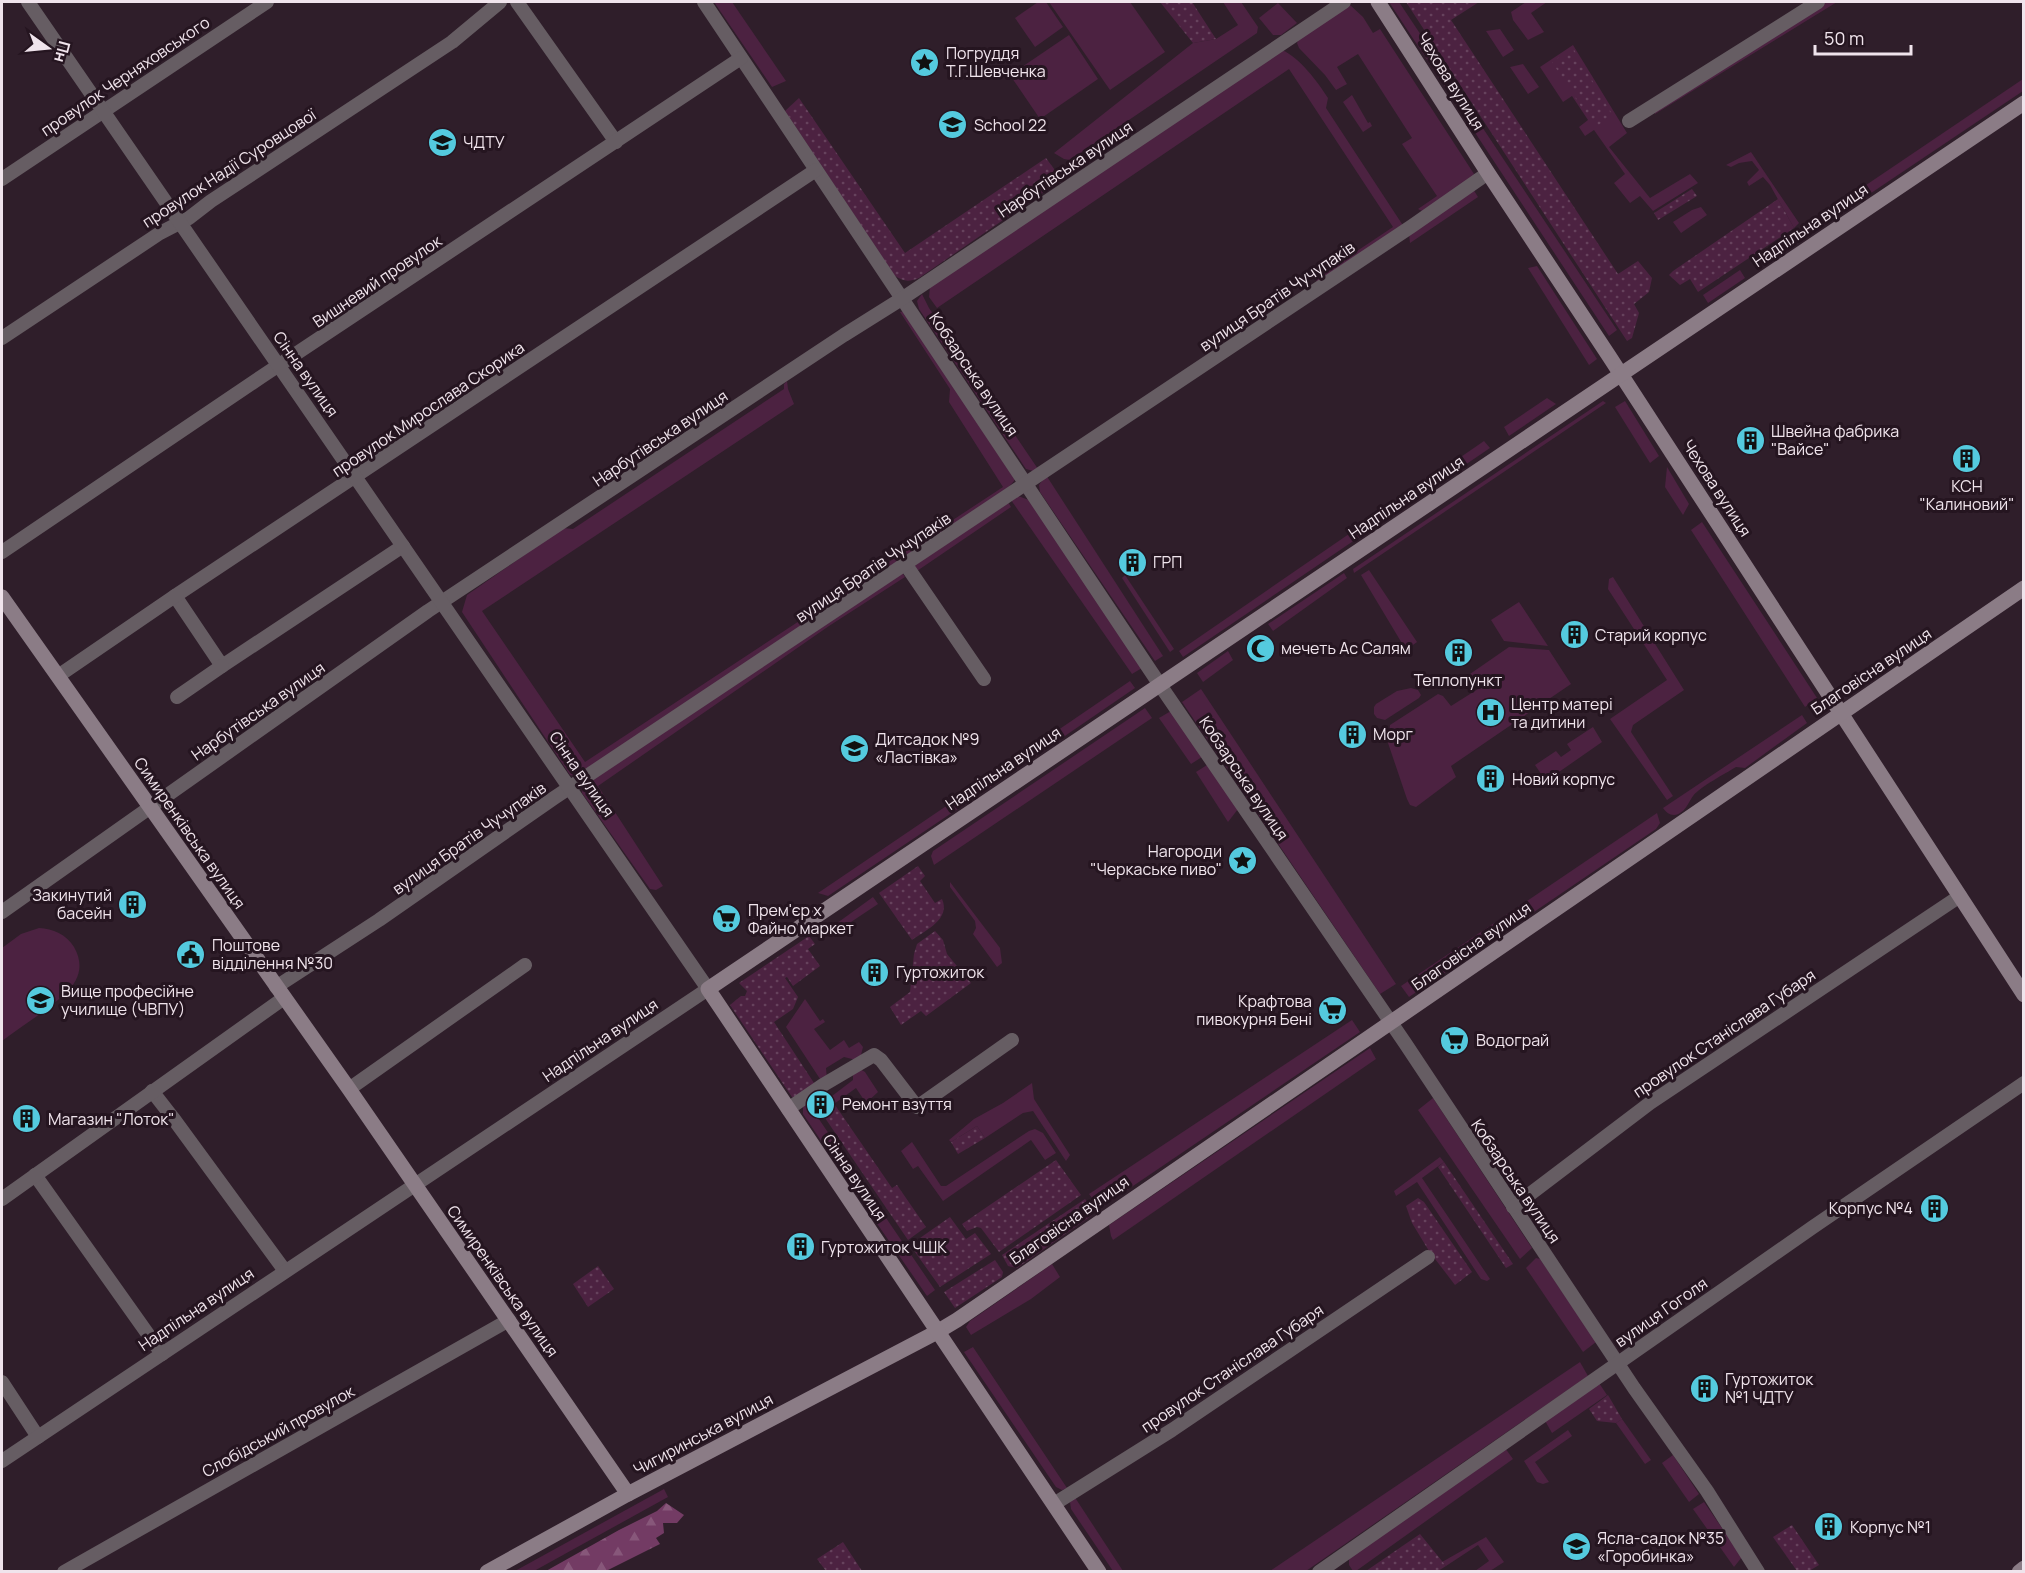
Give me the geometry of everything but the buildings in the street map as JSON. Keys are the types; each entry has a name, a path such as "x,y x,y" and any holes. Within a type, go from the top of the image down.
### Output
{"main road":[{"name":"Чехова вулиця","path":"1378,2 2024,994"},
{"name":"Надпільна вулиця","path":"708,989 2024,103"},
{"name":"Благовісна вулиця","path":"937,1332 2024,588"},
{"name":"Симиренківська вулиця","path":"2,597 350,1089 628,1494"},
{"name":"Сінна вулиця","path":"708,989 1099,1572"},
{"name":"Чигиринська вулиця","path":"487,1572 628,1494 937,1332"},
{"path":"2019,1572 2024,1568"}],"street":[{"name":"Сінна вулиця","path":"28,2 708,989"},
{"name":"провулок Черняховського","path":"2,179 267,2"},
{"name":"провулок Надії Суровцової","path":"2,338 160,232 181,223 452,42 500,2"},
{"path":"517,2 616,142"},
{"name":"Кобзарська вулиця","path":"704,2 1160,685 1707,1491 1758,1572"},
{"name":"Нарбутівська вулиця","path":"2,912 442,603 903,298 1344,2"},
{"path":"1629,121 1818,2"},
{"name":"Вишневий провулок","path":"2,552 741,58"},
{"name":"провулок Мирослава Скорика","path":"58,676 816,170"},
{"name":"вулиця Братів Чучупаків","path":"2,1199 152,1091 379,920 570,789 906,565 1026,482 1399,235 1488,173"},
{"path":"177,696 403,546"},
{"path":"906,565 984,679"},
{"path":"175,596 222,666"},
{"name":"провулок Станіслава Губаря","path":"1513,1207 1650,1102 1960,896"},
{"path":"350,1089 525,965"},
{"name":"Надпільна вулиця","path":"2,1461 708,989"},
{"path":"788,1109 874,1055 917,1107 1012,1040"},
{"name":"вулиця Гоголя","path":"1319,1572 1618,1362 2024,1083"},
{"path":"152,1091 285,1271"},
{"path":"35,1175 162,1354"},
{"name":"провулок Станіслава Губаря","path":"1054,1504 1172,1430 1428,1257"},
{"name":"Слобідський провулок","path":"64,1572 509,1320"},
{"path":"2,1382 38,1437"}],"shaded area":[{"path":"714,2 732,2 786,81 772,87"},
{"path":"1038,2 1046,2 1063,27 1035,47 1015,18"},
{"path":"1049,2 1130,2 1165,52 1110,90"},
{"path":"1160,2 1192,2 1216,39 1193,43"},
{"path":"1223,2 1241,2 1258,27 1257,33 1070,160 1054,153 1193,43 1216,39 1238,25"},
{"path":"1389,2 1399,2 1617,330 1609,336"},
{"path":"1406,2 1479,2 1451,20 1618,274 1638,261 1652,278 1649,292 1634,304 1639,313 1632,338 1627,341"},
{"path":"1526,2 1547,2 1531,13 1544,32 1528,40 1513,20 1511,12"},
{"path":"1827,2 1837,2 1655,114 1655,110"},
{"path":"1278,3 1297,23 1281,35 1273,35 1259,18"},
{"path":"1350,5 1363,17 1373,33 1380,29 1474,174 1471,180 1424,212 1418,209 1437,196 1402,144 1412,138 1358,54 1337,67 1347,84 1336,90 1297,43 1299,39"},
{"path":"1500,29 1514,50 1503,57 1486,31"},
{"path":"1069,35 1098,79 1040,119 1010,75"},
{"path":"1573,45 1627,133 1609,147 1650,198 1690,174 1698,183 1653,211 1640,196 1630,203 1614,183 1625,174 1594,130 1585,136 1579,127 1588,120 1572,96 1563,102 1540,67"},
{"path":"1573,48 1612,114 1595,128 1552,62"},
{"path":"1282,50 1301,64 1324,92 1328,98 1326,108 1404,227 1319,283 1315,279 1393,227 1289,69 937,308 929,297 930,286"},
{"path":"1523,64 1539,87 1528,94 1510,67"},
{"path":"2023,79 2023,91 1770,261 1764,254"},
{"path":"1352,95 1372,126 1363,132 1343,102"},
{"path":"799,98 905,253 1046,158 1060,177 1057,183 919,278 903,280 894,275 785,111"},
{"path":"1751,152 1799,223 1794,228 1770,185 1763,177 1749,186 1747,182 1759,170 1752,161 1731,167 1726,165"},
{"path":"1473,189 1478,197 1410,243 1409,234"},
{"path":"1692,189 1697,196 1658,220 1654,213"},
{"path":"1778,199 1794,228 1698,292 1690,279 1680,285 1669,275 1673,271"},
{"path":"1701,207 1707,215 1681,233 1673,222"},
{"path":"1537,266 1597,359 1589,365 1528,268"},
{"path":"1740,270 1745,278 1708,303 1703,295"},
{"path":"922,294 929,308 1038,469 1033,471 1026,469 919,309 917,301"},
{"path":"905,311 1016,475 1014,481 1006,490 577,777 570,775 462,612 467,595 563,528 573,529 784,389 787,381 794,404 482,611 585,762 1003,487 949,402 950,389 900,312"},
{"path":"1547,398 1556,404 1509,436 1504,427"},
{"path":"1603,401 1606,403 1354,573 1353,569"},
{"path":"1625,401 1659,456 1650,463 1615,407"},
{"path":"1484,441 1490,448 1183,657 1179,651"},
{"path":"1667,467 1689,504 1683,515 1665,487"},
{"path":"1046,475 1163,656 1155,661 1040,492 1039,485"},
{"path":"1018,496 1029,500 1142,668 1132,674 1011,500"},
{"path":"1008,502 1011,507 914,573 911,568"},
{"path":"1702,522 1817,698 1805,707 1691,530"},
{"path":"1369,570 1417,642 1406,650 1361,575"},
{"path":"901,571 905,577 829,626 598,786 663,886 656,890 650,889 582,793 583,786"},
{"path":"1344,573 1347,578 1273,631 1268,624"},
{"path":"1125,575 1174,649 1170,652 1122,578"},
{"path":"1613,577 1684,690 1633,725 1631,732 1673,796 1667,800 1610,719 1667,680 1608,589 1609,579"},
{"path":"1519,602 1548,646 1504,641 1491,620"},
{"path":"1509,647 1549,650 1571,684 1451,766 1456,777 1416,807 1410,805 1388,743 1390,725 1438,694 1443,696 1451,706 1478,689 1470,674"},
{"path":"1228,651 1233,660 1203,682 1197,673"},
{"path":"1130,681 1135,688 983,792 973,788"},
{"path":"1411,688 1418,690 1421,695 1419,698 1385,720 1377,718 1374,714 1376,704 1397,691"},
{"path":"1201,689 1396,984 1380,994 1182,702"},
{"path":"1145,708 1152,718 934,865 931,856 933,851"},
{"path":"1171,711 1202,757 1191,764 1159,718"},
{"path":"1802,715 1807,723 1745,768 1736,767 1713,780 1693,796 1681,813 1674,815 1663,808"},
{"path":"1593,727 1602,742 1546,781 1535,765 1556,751 1561,757 1571,750 1567,744"},
{"path":"1207,765 1238,809 1228,822 1196,772"},
{"path":"964,794 965,804 828,896 818,893"},
{"path":"1657,813 1660,823 1656,829 1409,997 1401,986"},
{"path":"918,866 925,876 920,881 935,903 942,899 944,906 936,923 912,940 879,893"},
{"path":"950,882 1000,948 1002,963 997,967 973,934 976,928 975,921 950,887"},
{"path":"873,897 878,904 833,934 829,929"},
{"path":"39,928 59,933 71,942 79,958 77,978 57,1001 2,1041 2,948 21,934"},
{"path":"935,931 943,940 947,954 971,983 926,1016 921,1011 901,1025 890,1007 910,992 917,944"},
{"path":"809,936 815,944 808,949 820,966 793,986 787,977 785,978 798,997 793,1009 774,1022 814,1083 814,1088 798,1099 792,1097 730,1005 741,996 745,996 747,991 739,983"},
{"path":"805,999 820,1021 823,1019 825,1022 814,1029 830,1050 844,1040 849,1048 859,1042 863,1047 861,1055 856,1060 844,1057 826,1068 827,1079 822,1082 786,1027"},
{"path":"1352,1020 1360,1032 1105,1205 1095,1202 1089,1194"},
{"path":"1370,1048 1376,1059 1113,1240 1109,1225"},
{"path":"860,1069 865,1072 878,1092 866,1103 856,1088 823,1112 812,1096 821,1090 832,1096 853,1080 853,1070"},
{"path":"1032,1083 1034,1099 1070,1155 1066,1161 1033,1111 1023,1113 985,1138 977,1126 951,1142 949,1140 974,1119"},
{"path":"1433,1098 1532,1248 1520,1259 1418,1110"},
{"path":"808,1103 935,1290 927,1296 869,1212 868,1201 837,1157 828,1151 803,1114 803,1107"},
{"path":"835,1105 892,1188 897,1185 926,1227 908,1240 823,1115"},
{"path":"977,1126 985,1138 958,1154 951,1142"},
{"path":"1035,1129 1043,1133 1056,1153 1045,1160 1031,1140 943,1201 918,1166 913,1169 901,1151 912,1142 941,1186 946,1186"},
{"path":"1440,1157 1444,1162 1422,1178 1490,1279 1487,1281 1481,1279 1417,1182 1396,1196 1394,1191"},
{"path":"1056,1160 1081,1195 999,1252 981,1228 977,1227 967,1231 962,1224"},
{"path":"1444,1162 1513,1264 1506,1268 1438,1167"},
{"path":"1418,1198 1424,1202 1472,1272 1455,1285 1429,1251 1412,1223 1406,1206"},
{"path":"1085,1199 1093,1210 1091,1216 1017,1268 1008,1266 1002,1255"},
{"path":"950,1217 966,1239 975,1233 991,1254 940,1287 910,1245"},
{"path":"1536,1258 1540,1259 1596,1342 1583,1352 1526,1268"},
{"path":"995,1260 1003,1272 1002,1277 955,1308 944,1292"},
{"path":"1052,1264 1060,1277 1031,1299 971,1335 966,1327 970,1321"},
{"path":"598,1266 614,1289 588,1307 573,1284"},
{"path":"973,1347 1067,1488 1062,1490 1056,1487 964,1352"},
{"path":"1580,1362 1588,1376 1306,1571 1270,1571"},
{"path":"1599,1383 1607,1395 1552,1433 1544,1419"},
{"path":"1608,1395 1622,1419 1616,1423 1597,1421 1589,1409"},
{"path":"1622,1419 1651,1460 1645,1464 1616,1423"},
{"path":"1568,1430 1572,1436 1535,1462 1549,1482 1543,1484 1537,1482 1524,1461"},
{"path":"1505,1448 1513,1459 1353,1571 1349,1565 1349,1556"},
{"path":"1673,1455 1699,1494 1689,1502 1662,1463"},
{"path":"664,1489 668,1497 534,1571 515,1571"},
{"path":"1074,1496 1123,1571 1113,1571 1071,1509 1070,1502"},
{"path":"1704,1502 1742,1557 1734,1567 1693,1509"},
{"path":"1792,1525 1819,1565 1809,1571 1797,1571 1773,1537"},
{"path":"1420,1534 1446,1566 1438,1571 1366,1571"},
{"path":"1486,1537 1504,1562 1490,1571 1475,1571 1489,1561 1478,1545 1446,1566 1442,1562"},
{"path":"843,1542 862,1571 826,1571 817,1559"}],"green space":[{"path":"666,1503 684,1515 677,1523 663,1523 664,1533 656,1538 660,1544 606,1571 546,1571 657,1511"}],"place":[{"name":"Погруддя Т.Г.Шевченка","path":"925,62"},
{"name":"School 22","path":"953,125"},
{"name":"ЧДТУ","path":"442,142"},
{"name":"Швейна фабрика \"Вайсе\"","path":"1750,440"},
{"name":"КСН \"Калиновий\"","path":"1967,458"},
{"name":"ГРП","path":"1132,562"},
{"name":"Старий корпус","path":"1574,635"},
{"name":"мечеть Ас Салям","path":"1260,648"},
{"name":"Теплопункт","path":"1458,652"},
{"name":"Центр матері та дитини","path":"1490,713"},
{"name":"Морг","path":"1352,734"},
{"name":"Дитсадок №9 «Ластівка»","path":"854,748"},
{"name":"Новий корпус","path":"1491,779"},
{"name":"Нагороди \"Черкаське пиво\"","path":"1243,860"},
{"name":"Закинутий басейн","path":"133,904"},
{"name":"Прем'єр х Файно маркет","path":"727,919"},
{"name":"Поштове відділення №30","path":"191,954"},
{"name":"Гуртожиток","path":"875,972"},
{"name":"Вище професійне училище (ЧВПУ)","path":"40,1000"},
{"name":"Крафтова пивокурня Бені","path":"1333,1010"},
{"name":"Водограй","path":"1455,1040"},
{"name":"Ремонт взуття","path":"821,1104"},
{"name":"Магазин \"Лоток\"","path":"27,1119"},
{"name":"Корпус №4","path":"1934,1208"},
{"name":"Гуртожиток ЧШК","path":"800,1247"},
{"name":"Гуртожиток №1 ЧДТУ","path":"1704,1388"},
{"name":"Корпус №1","path":"1829,1527"},
{"name":"Ясла-садок №35 «Горобинка»","path":"1576,1547"}]}
